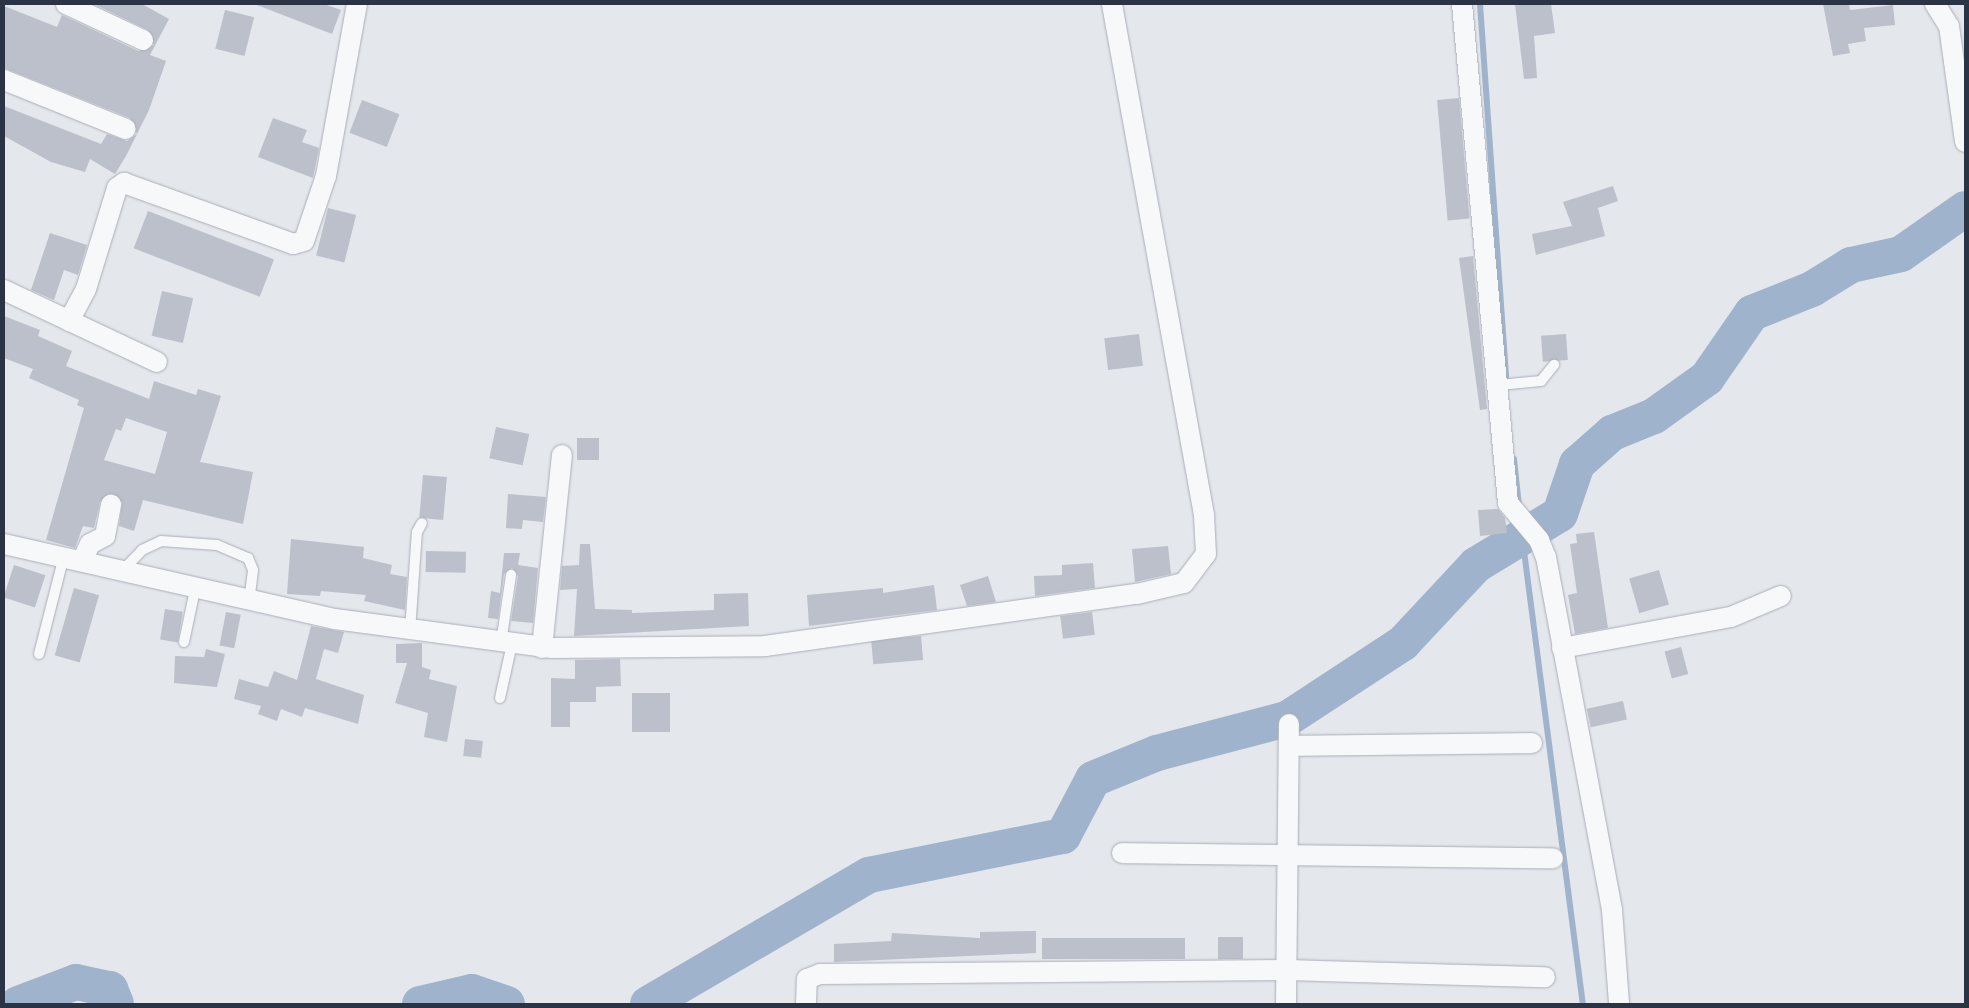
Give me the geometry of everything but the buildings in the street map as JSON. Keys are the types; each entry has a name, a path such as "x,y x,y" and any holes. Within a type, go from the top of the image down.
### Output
{"street":[{"path":"66,4 143,40"},
{"path":"69,320 86,289 117,188 124,183 293,244 304,240 326,176 357,4"},
{"path":"4,544 74,557 195,590 249,602 410,631 542,648 765,646 1137,594 1175,587 1195,574 1206,554 1204,515 1112,4"},
{"path":"1462,4 1499,385 1508,503 1539,540 1562,648 1612,910 1620,1004"},
{"path":"1935,4 1949,26 1965,142"},
{"path":"4,80 126,129"},
{"path":"4,290 157,362"},
{"path":"542,648 562,456"},
{"path":"74,557 90,544 105,536 111,505"},
{"path":"1562,648 1732,617 1781,596"},
{"path":"1286,1004 1289,724"},
{"path":"1289,746 1532,743"},
{"path":"1122,853 1553,858"},
{"path":"806,1004 807,979 820,974 1287,970 1546,977"}],"lane":[{"path":"1499,385 1541,380 1554,365"},
{"path":"410,631 417,532 422,523"},
{"path":"123,570 142,550 161,541 217,545 248,558 253,570 249,602"},
{"path":"38,654 74,557"},
{"path":"500,698 507,644 511,575"},
{"path":"184,642 195,590"}],"waterway":[{"path":"1480,4 1507,387"},
{"path":"648,1004 869,875 1063,836 1093,779 1157,753 1287,719 1403,643 1476,565 1560,514 1577,464 1612,433 1654,416 1707,378 1752,313 1812,289 1851,265 1901,254 1965,209"},
{"path":"1514,459 1519,506"},
{"path":"1521,528 1583,1004"},
{"path":"18,1004 76,982 110,989 116,1004"},
{"path":"420,1004 472,992 507,1004"}]}
